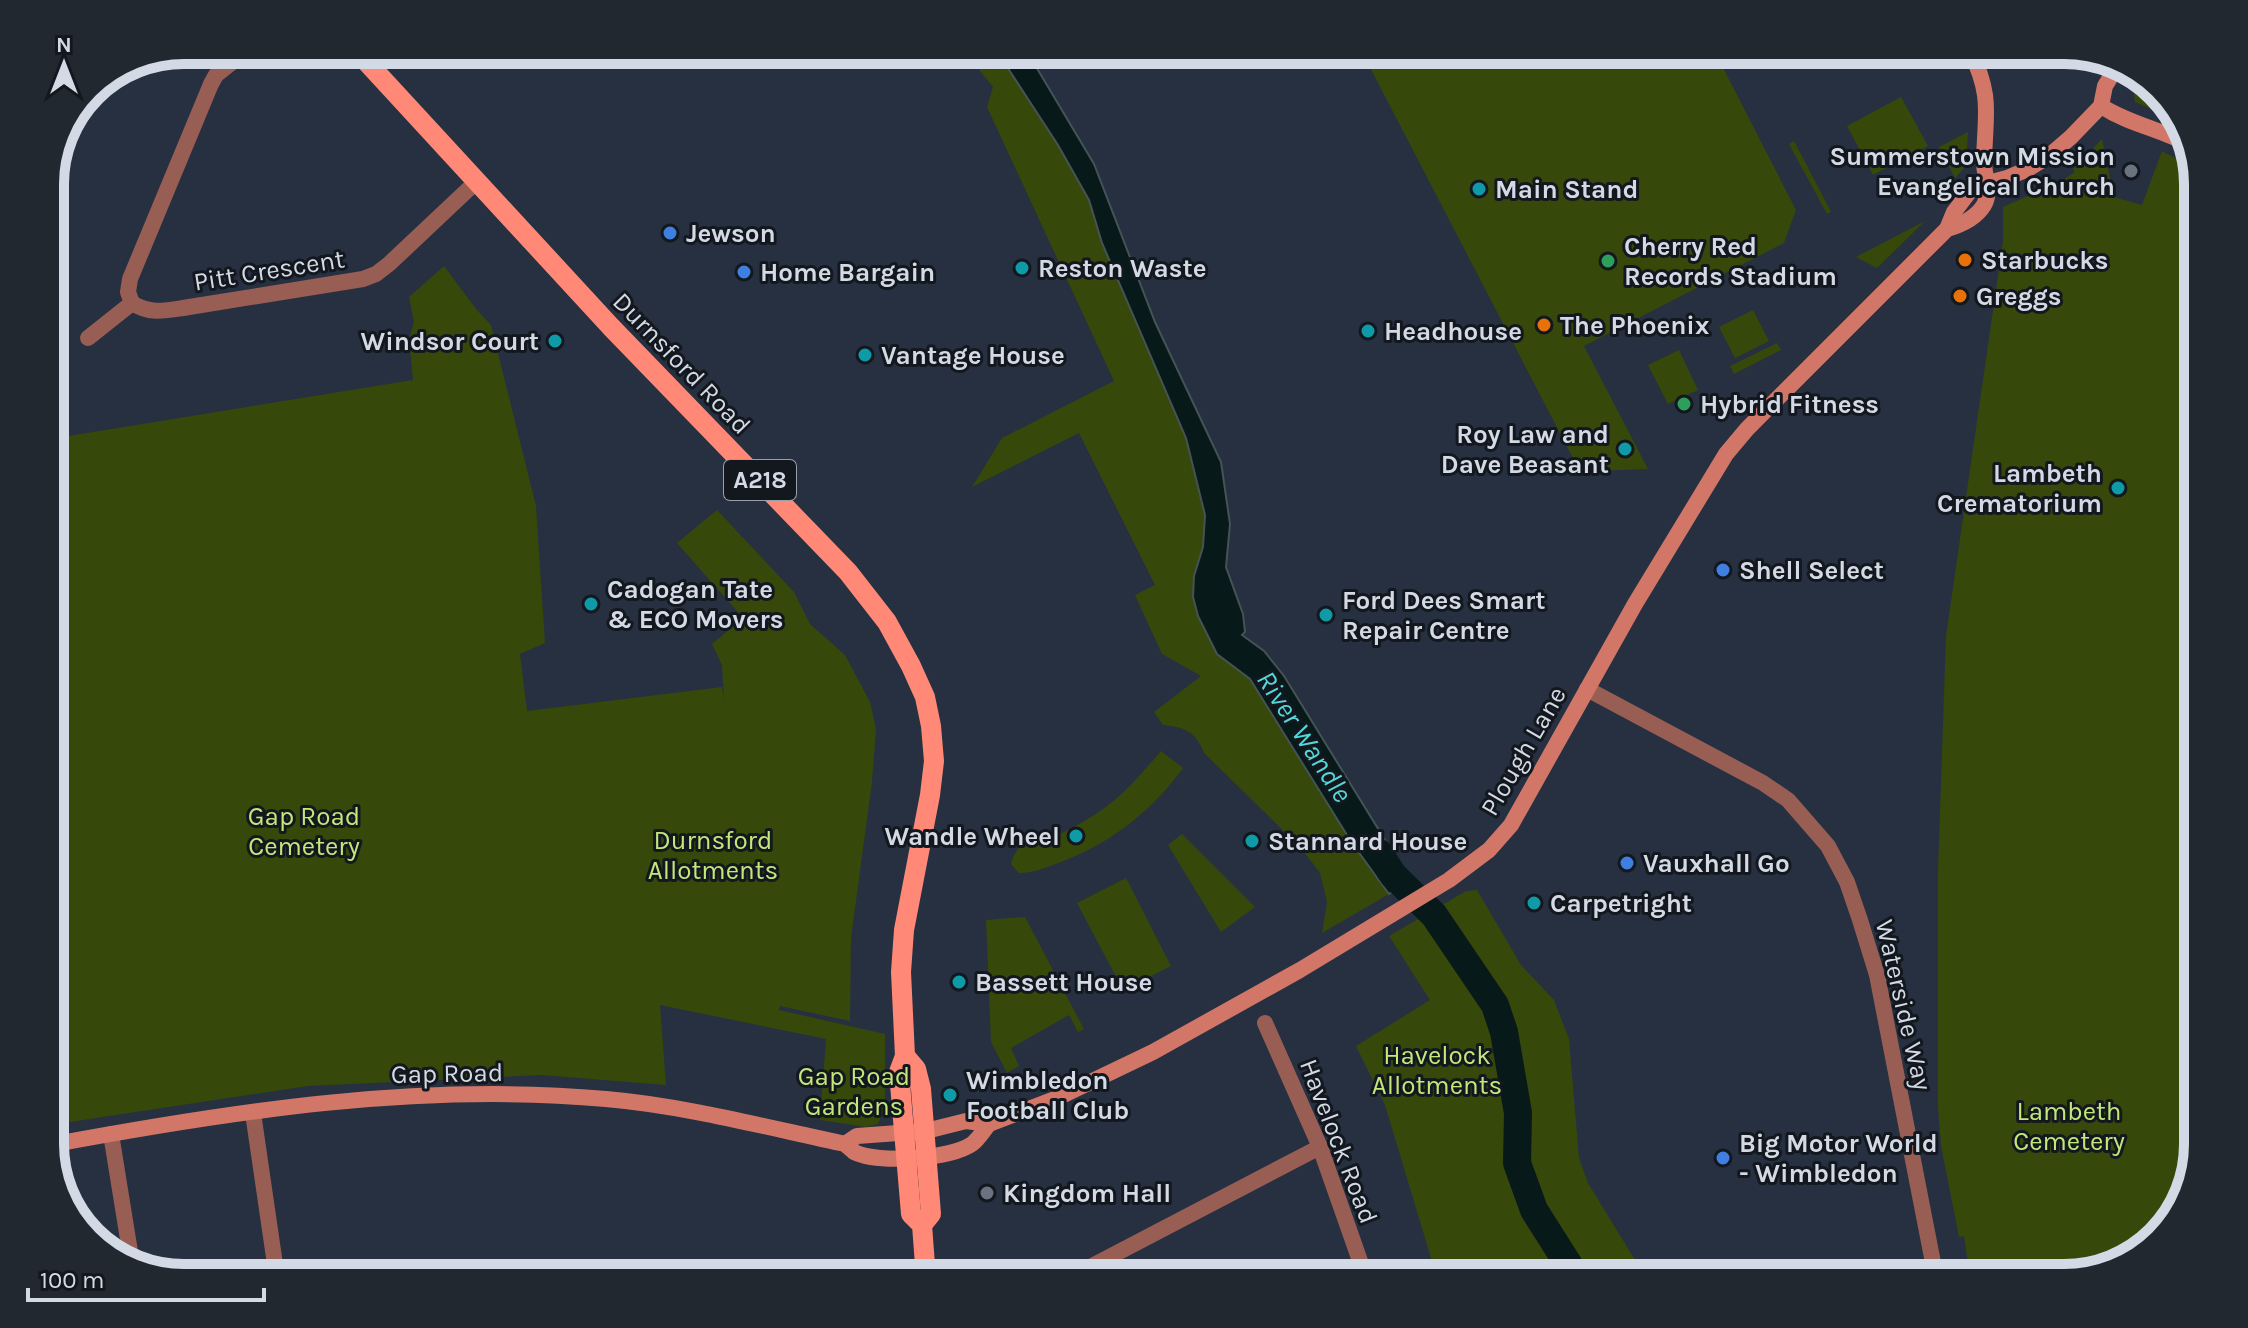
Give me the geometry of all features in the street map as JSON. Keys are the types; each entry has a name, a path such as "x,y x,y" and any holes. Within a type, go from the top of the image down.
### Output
{"main road":[{"name":"Durnsford Road","path":"369,64 611,327 848,572 887,622 911,666 925,697 934,761 904,930 901,972 905,1056 899,1072 903,1133 911,1214 922,1225 931,1214 926,1131 916,1069 905,1056"},
{"path":"1977,64 1983,76 1987,104 1984,164 1988,181 2007,178 2049,156 2101,106 2105,86 2112,74"},
{"path":"2101,106 2121,119 2175,137"},
{"name":"Plough Lane","path":"903,1133 966,1121 989,1124 1055,1099 1153,1052 1292,975 1440,885 1489,850 1511,825 1587,689 1726,454 1747,429 1947,229 1970,219 1985,204 1988,181"},
{"name":"Gap Road","path":"64,1142 310,1104 391,1097 552,1096 676,1108 845,1144 854,1152 906,1158"},
{"name":"Plough Lane","path":"906,1158 927,1156 972,1144 989,1124"},
{"name":"Gap Road","path":"845,1144 857,1136 903,1133"},
{"path":"922,1225 925,1264"}],"street":[{"path":"88,338 132,303 128,292 130,279 211,84 216,75 230,64"},
{"name":"Pitt Crescent","path":"132,303 143,310 155,312 363,279 389,264 476,182"},
{"name":"Waterside Way","path":"1587,689 1763,783 1788,800 1828,846 1847,882 1877,975 1933,1264"},
{"name":"Havelock Road","path":"1265,1023 1320,1147 1361,1264"},
{"path":"253,1113 275,1264"},
{"path":"111,1134 130,1251"},
{"path":"1096,1264 1320,1147"}],"green space":[{"path":"974,64 1034,64 1094,164 1155,322 1221,462 1230,524 1226,567 1243,614 1245,632 1242,635 1264,651 1284,676 1409,879 1322,933 1327,902 1320,873 1301,848 1204,753 1193,735 1178,727 1163,725 1154,712 1201,676 1162,654 1135,595 1155,585 1079,433 972,487 1002,438 1114,381 987,107 993,87"},
{"name":"Cherry Red Records Stadium","path":"1368,64 1721,64 1796,210 1784,243 1584,346 1648,469 1594,471 1577,466"},
{"path":"2133,86 2160,112 2135,102"},
{"path":"1901,97 1928,146 1873,175 1847,126"},
{"path":"1968,132 1966,166 1955,178 1939,147"},
{"name":"Lambeth Cemetery","path":"2102,139 2114,197 2142,205 2162,151 2181,161 2184,176 2183,1160 2175,1190 2159,1217 2137,1239 2110,1255 2080,1263 1968,1264 1964,1236 1959,1237 1941,1146 1938,1107 1938,870 1946,636 2003,241 2003,207 2041,190 2043,193 2075,172 2073,169"},
{"path":"1794,141 1831,212 1827,214 1789,144"},
{"path":"1925,221 1877,268 1856,257"},
{"name":"Gap Road Cemetery","path":"444,266 491,325 536,506 545,643 520,654 527,711 722,687 724,700 722,665 712,644 743,618 677,543 717,510 794,592 810,624 845,655 870,702 876,729 851,938 850,1021 780,1006 779,1010 885,1034 885,1108 878,1124 866,1127 820,1120 826,1039 660,1005 666,1085 541,1075 308,1086 64,1123 64,437 413,380 409,339 414,322 409,297"},
{"path":"1753,310 1769,341 1735,358 1719,327"},
{"path":"1777,343 1781,350 1734,374 1730,366"},
{"path":"1679,350 1698,390 1668,404 1648,365"},
{"path":"1161,751 1183,768 1157,799 1129,824 1097,845 1046,868 1019,873 1011,864 1024,844 1060,834 1104,808 1127,789"},
{"path":"1182,834 1255,907 1221,932 1168,845"},
{"path":"1126,878 1171,966 1123,990 1077,903"},
{"name":"Havelock Allotments","path":"1477,890 1521,965 1554,1000 1569,1039 1579,1158 1588,1183 1637,1264 1433,1264 1385,1105 1356,1046 1430,1000 1389,936 1466,891"},
{"path":"1025,917 1084,1029 1078,1032 1069,1015 1011,1048 1019,1066 1007,1073 991,1042 986,920"}],"water":[{"path":"1005,64 1034,64 1094,164 1155,322 1221,462 1230,524 1226,567 1243,614 1245,632 1242,635 1264,651 1284,676 1409,879 1389,894 1352,843 1250,679 1217,654 1198,616 1193,597 1194,576 1203,547 1205,515 1186,438 1102,243 1089,200 1058,145"}],"waterway":[{"name":"River Wandle","path":"1379,853 1393,875 1434,915 1495,1005 1504,1032 1518,1113 1517,1163 1534,1210 1568,1264"}],"place":[{"name":"Summerstown Mission Evangelical Church","path":"2131,171"},
{"name":"Main Stand","path":"1479,189"},
{"name":"Jewson","path":"670,233"},
{"name":"Starbucks","path":"1965,260"},
{"name":"Cherry Red Records Stadium","path":"1608,261"},
{"name":"Reston Waste","path":"1022,268"},
{"name":"Home Bargain","path":"744,272"},
{"name":"Greggs","path":"1960,296"},
{"name":"The Phoenix","path":"1544,325"},
{"name":"Headhouse","path":"1368,331"},
{"name":"Windsor Court","path":"555,341"},
{"name":"Vantage House","path":"865,355"},
{"name":"Hybrid Fitness","path":"1684,404"},
{"name":"Roy Law and Dave Beasant","path":"1625,449"},
{"name":"Lambeth Crematorium","path":"2118,488"},
{"name":"Shell Select","path":"1723,570"},
{"name":"Cadogan Tate & ECO Movers","path":"591,604"},
{"name":"Ford Dees Smart Repair Centre","path":"1326,615"},
{"name":"Wandle Wheel","path":"1076,836"},
{"name":"Stannard House","path":"1252,841"},
{"name":"Vauxhall Go","path":"1627,863"},
{"name":"Carpetright","path":"1534,903"},
{"name":"Bassett House","path":"959,982"},
{"name":"Wimbledon Football Club","path":"950,1095"},
{"name":"Big Motor World - Wimbledon","path":"1723,1158"},
{"name":"Kingdom Hall","path":"987,1193"}],"park label":[{"name":"Durnsford Allotments","path":"713,855"},
{"name":"Gap Road Gardens","path":"854,1091"}]}
